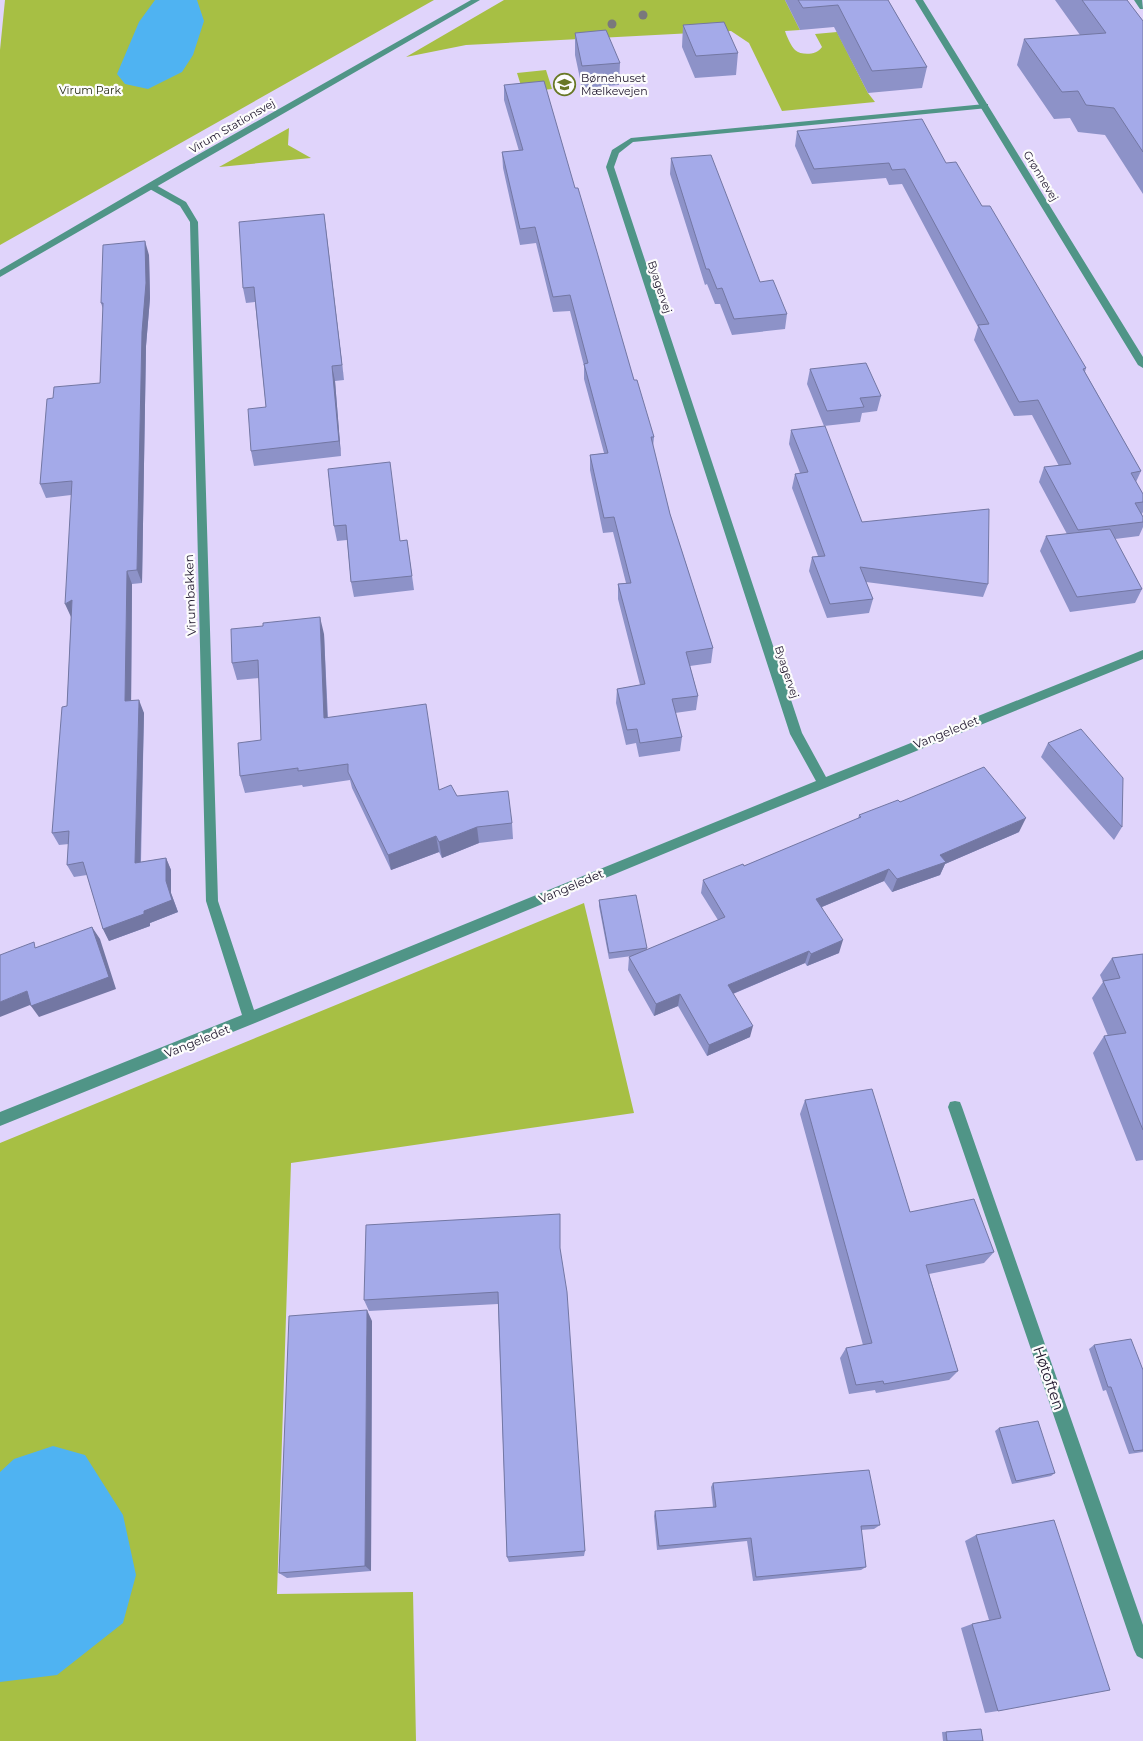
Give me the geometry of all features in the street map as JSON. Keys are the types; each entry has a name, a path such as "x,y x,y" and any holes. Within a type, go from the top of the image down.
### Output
{"street":[{"name":"Virum Stationsvej","path":"0,274 476,0"},
{"name":"Grønnevej","path":"920,0 1143,365"},
{"path":"1138,0 1143,7"},
{"name":"Byagervej","path":"823,782 796,734 610,167 615,152 631,140 985,106"},
{"name":"Virumbakken","path":"150,186 183,204 194,222 212,901 250,1020"},
{"name":"Vangeledet","path":"0,1119 250,1020 823,782 1143,654"},
{"name":"Høtoften","path":"955,1107 1143,1650"}],"green space":[{"name":"Virum Park","path":"5,0 434,0 0,245 0,50"},
{"path":"504,0 785,0 800,30 785,31 795,50 805,54 817,52 822,47 815,34 837,32 868,93 875,102 782,111 749,43 731,31 466,45 406,57"},
{"path":"546,70 552,89 523,92 517,73"},
{"path":"289,128 288,145 311,158 219,167"},
{"path":"584,903 634,1113 291,1163 277,1594 413,1592 416,1741 0,1741 0,1143"}],"water":[{"path":"155,0 197,0 204,21 193,55 182,72 148,89 125,84 117,74 139,22"},
{"path":"53,1446 85,1455 123,1515 136,1575 123,1623 57,1675 0,1682 0,1472 14,1459"}],"building":[{"path":"798,0 888,0 927,67 872,71 838,5 803,8"},
{"path":"1082,0 1127,0 1143,21 1143,152 1114,108 1086,105 1078,91 1062,92 1024,39 1106,33"},
{"path":"724,22 738,53 696,56 683,25"},
{"path":"606,30 620,63 582,66 575,33"},
{"path":"544,81 575,188 578,188 634,380 637,380 654,437 651,437 670,514 713,648 686,652 698,696 672,699 682,737 640,743 637,729 627,730 617,689 645,684 618,584 631,583 614,517 604,518 590,455 608,453 584,364 588,363 570,295 553,297 535,227 520,229 502,152 523,150 504,85"},
{"path":"922,119 946,163 956,162 982,206 990,206 1086,368 1083,369 1141,471 1131,473 1143,494 1143,502 1135,503 1143,517 1143,522 1078,530 1044,467 1071,464 1038,400 1019,402 978,325 989,324 905,169 892,170 889,163 814,169 797,131"},
{"path":"711,155 760,282 773,280 787,314 734,319 722,288 717,289 709,269 706,269 671,158"},
{"path":"324,214 342,365 332,366 339,441 251,451 248,409 266,407 254,287 243,288 239,222"},
{"path":"145,241 146,283 142,332 137,570 127,571 125,701 139,700 135,863 166,858 166,881 172,900 144,911 144,914 103,929 83,862 67,865 69,831 52,833 62,707 67,706 72,600 65,604 72,481 40,484 47,399 53,398 54,387 100,383 103,245"},
{"path":"866,363 881,396 860,398 864,407 827,411 810,369"},
{"path":"825,426 862,522 989,509 988,584 860,567 873,599 830,604 812,557 825,556 795,474 808,472 791,430"},
{"path":"390,462 400,541 407,540 412,576 351,582 346,525 334,526 328,469"},
{"path":"1110,529 1142,589 1077,597 1046,536"},
{"path":"320,617 324,718 426,704 439,790 451,785 457,796 508,791 512,823 477,827 439,842 436,836 388,855 348,772 348,764 298,771 298,768 240,776 238,743 261,740 258,660 232,663 231,629 263,626 263,623"},
{"path":"1081,729 1123,778 1122,827 1048,743"},
{"path":"984,767 1026,818 940,855 946,862 897,879 889,869 816,899 843,940 811,954 809,951 728,985 753,1026 709,1045 680,994 656,1004 629,957 725,917 703,880 743,864 744,866 861,817 859,815 898,800 900,802"},
{"path":"636,895 647,948 609,953 599,900"},
{"path":"92,927 109,977 31,1006 27,991 0,1002 0,955 34,942 35,948"},
{"path":"1143,954 1143,1130 1104,1036 1126,1033 1103,981 1120,978 1112,958"},
{"path":"872,1089 910,1212 974,1199 994,1252 926,1265 958,1371 884,1384 883,1381 856,1385 846,1348 872,1343 805,1100"},
{"path":"560,1214 560,1248 567,1292 585,1551 507,1557 498,1292 364,1300 366,1225"},
{"path":"367,1310 365,1566 279,1573 289,1316"},
{"path":"1131,1339 1143,1370 1143,1450 1134,1451 1111,1387 1108,1387 1094,1345"},
{"path":"1038,1421 1055,1473 1016,1481 999,1428"},
{"path":"869,1470 880,1525 861,1526 866,1567 756,1577 751,1538 659,1546 655,1511 716,1507 713,1483"},
{"path":"1054,1520 1110,1690 998,1711 972,1624 1001,1618 976,1535"},
{"path":"981,1729 983,1741 947,1741 946,1732"}],"place":[{"name":"Børnehuset Mælkevejen","path":"565,84"}]}
